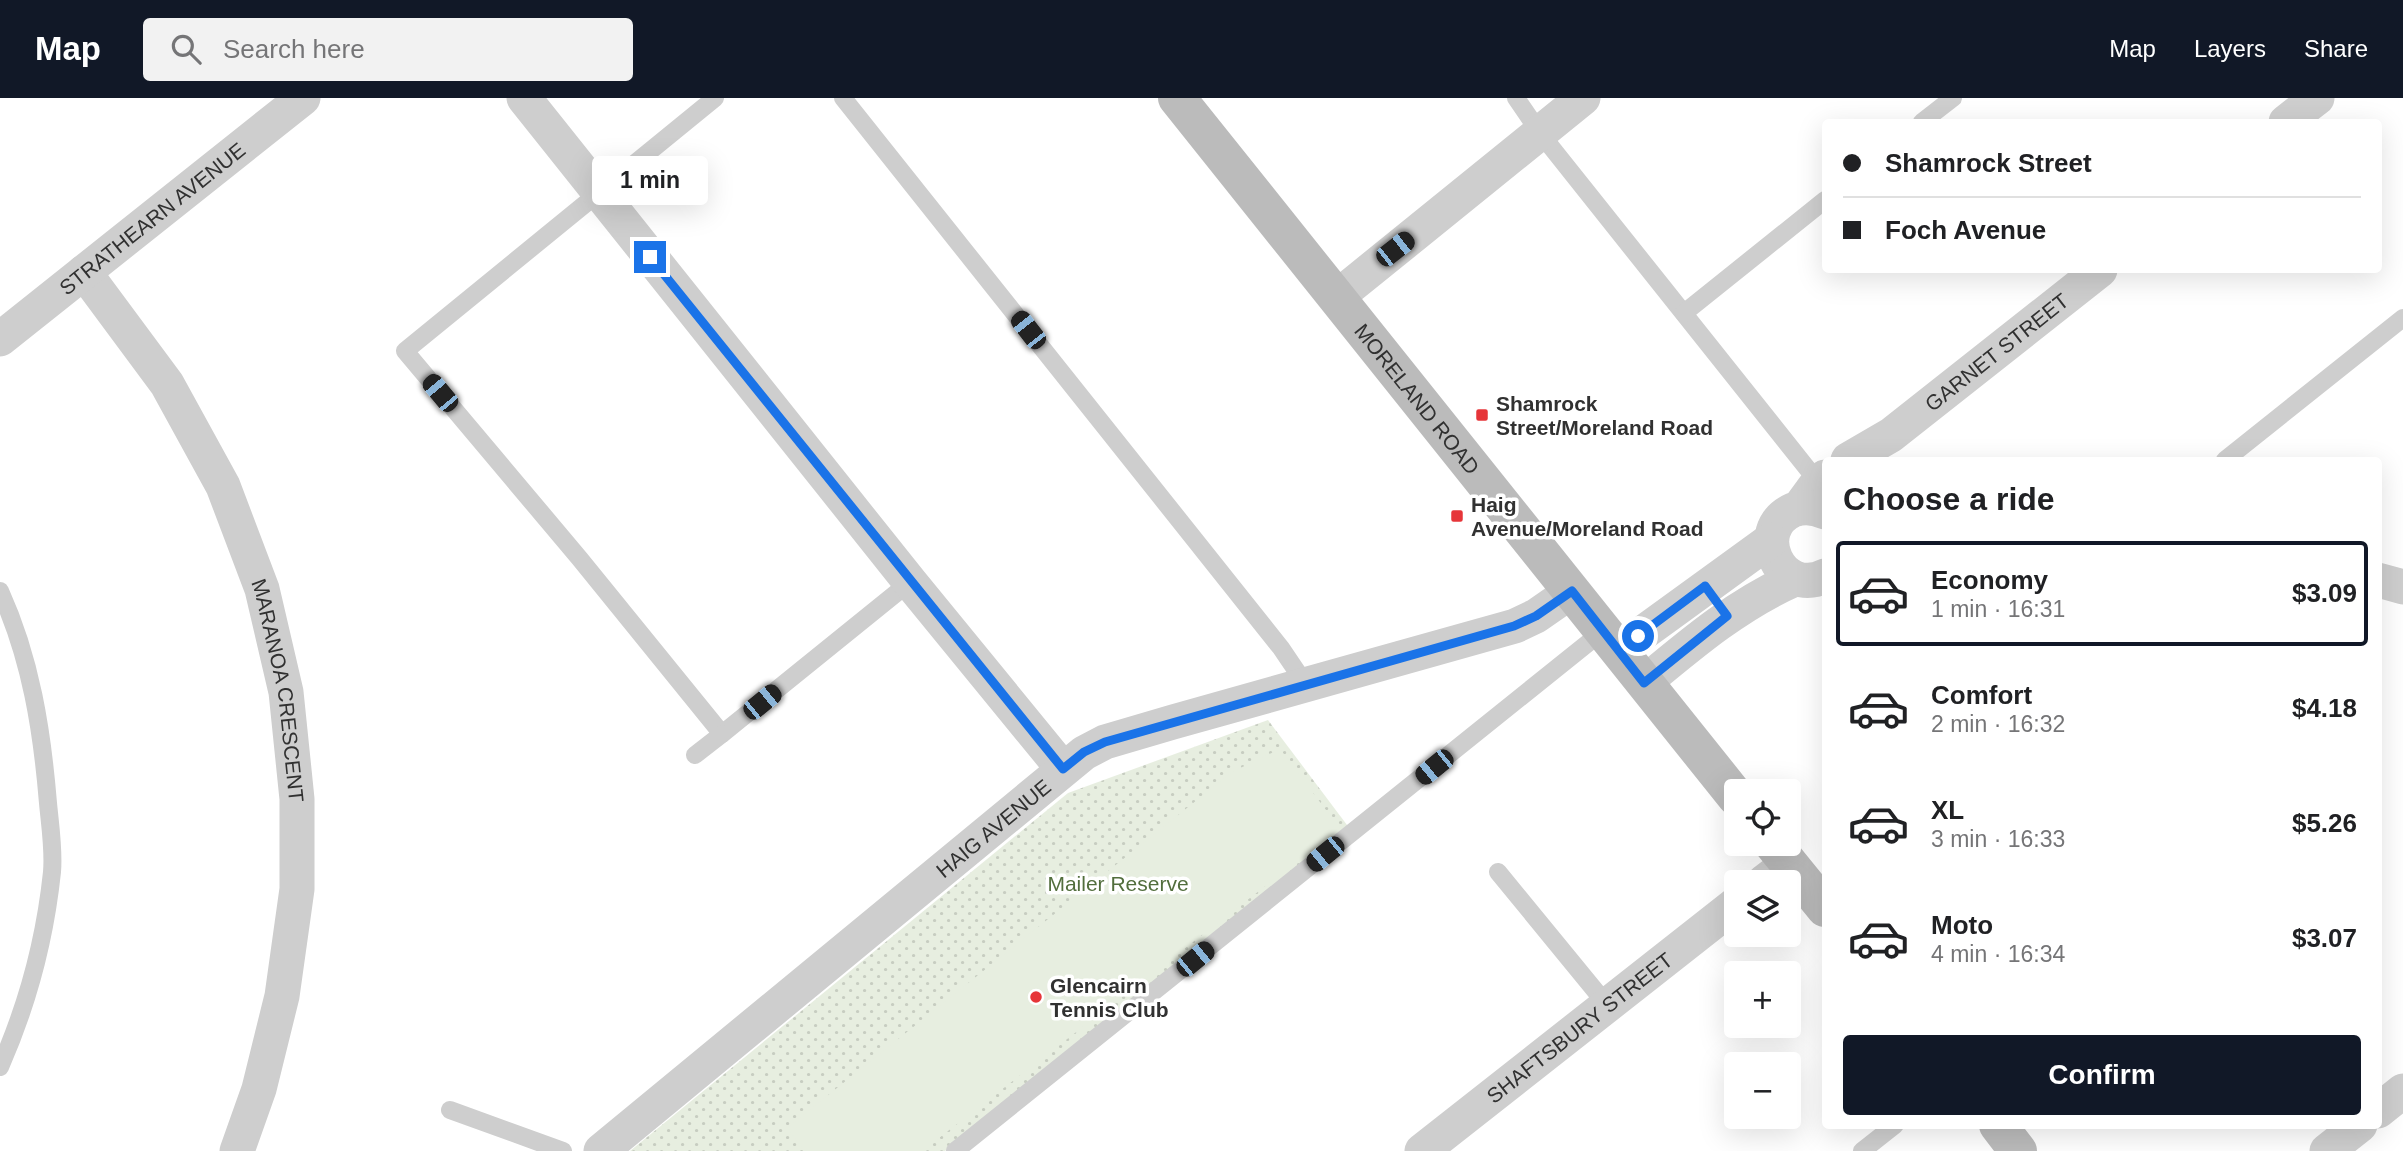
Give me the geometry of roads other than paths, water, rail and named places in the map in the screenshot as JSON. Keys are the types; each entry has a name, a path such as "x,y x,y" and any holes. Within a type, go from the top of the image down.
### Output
{"main road":[{"name":"MORELAND ROAD","path":"1177,98 1724,782"},
{"path":"1775,863 1822,905"},
{"path":"2001,1129 2018,1151"}],"street":[{"name":"STRATHEARN AVENUE","path":"0,339 303,98"},
{"path":"524,98 910,582 1063,769"},
{"path":"1337,297 1583,98"},
{"path":"2290,119 2317,98"},
{"name":"MARANOA CRESCENT","path":"84,272 167,384 223,486 262,589 286,692 297,799 297,889 282,996 259,1089 237,1151"},
{"name":"GARNET STREET","path":"1856,457 1881,448 2096,273"},
{"path":"1810,577 1785,572 1772,552 1772,540 1781,519 1817,495"},
{"path":"1611,641 1705,586 1772,540"},
{"path":"1644,683 1727,616 1766,592 1810,577"},
{"path":"2382,581 2403,587"},
{"path":"1705,586 1727,616"},
{"name":"HAIG AVENUE","path":"601,1151 1084,752 1105,742 1514,626 1536,616 1572,591"},
{"name":"SHAFTSBURY STREET","path":"1422,1151 1724,913"},
{"path":"2382,1108 2403,1091"}],"lane":[{"path":"715,98 405,351 580,559 722,734"},
{"path":"843,98 1282,648 1306,685"},
{"path":"1516,98 1540,133 1684,313 1817,495"},
{"path":"1926,119 1953,98"},
{"path":"1684,313 1822,202"},
{"path":"2229,457 2403,318"},
{"path":"695,755 910,582"},
{"path":"0,591 27,664 40,724 52,870 41,939 29,986 0,1068"},
{"path":"956,1151 1611,641"},
{"path":"1498,872 1607,1005"},
{"path":"450,1110 563,1151"},
{"path":"1862,1151 1890,1129"}],"place":[{"name":"Shamrock Street/Moreland Road","path":"1482,415"},
{"name":"Haig Avenue/Moreland Road","path":"1457,516"},
{"name":"Glencairn Tennis Club","path":"1036,997"}],"park label":[{"name":"Mailer Reserve","path":"1118,883"}]}
